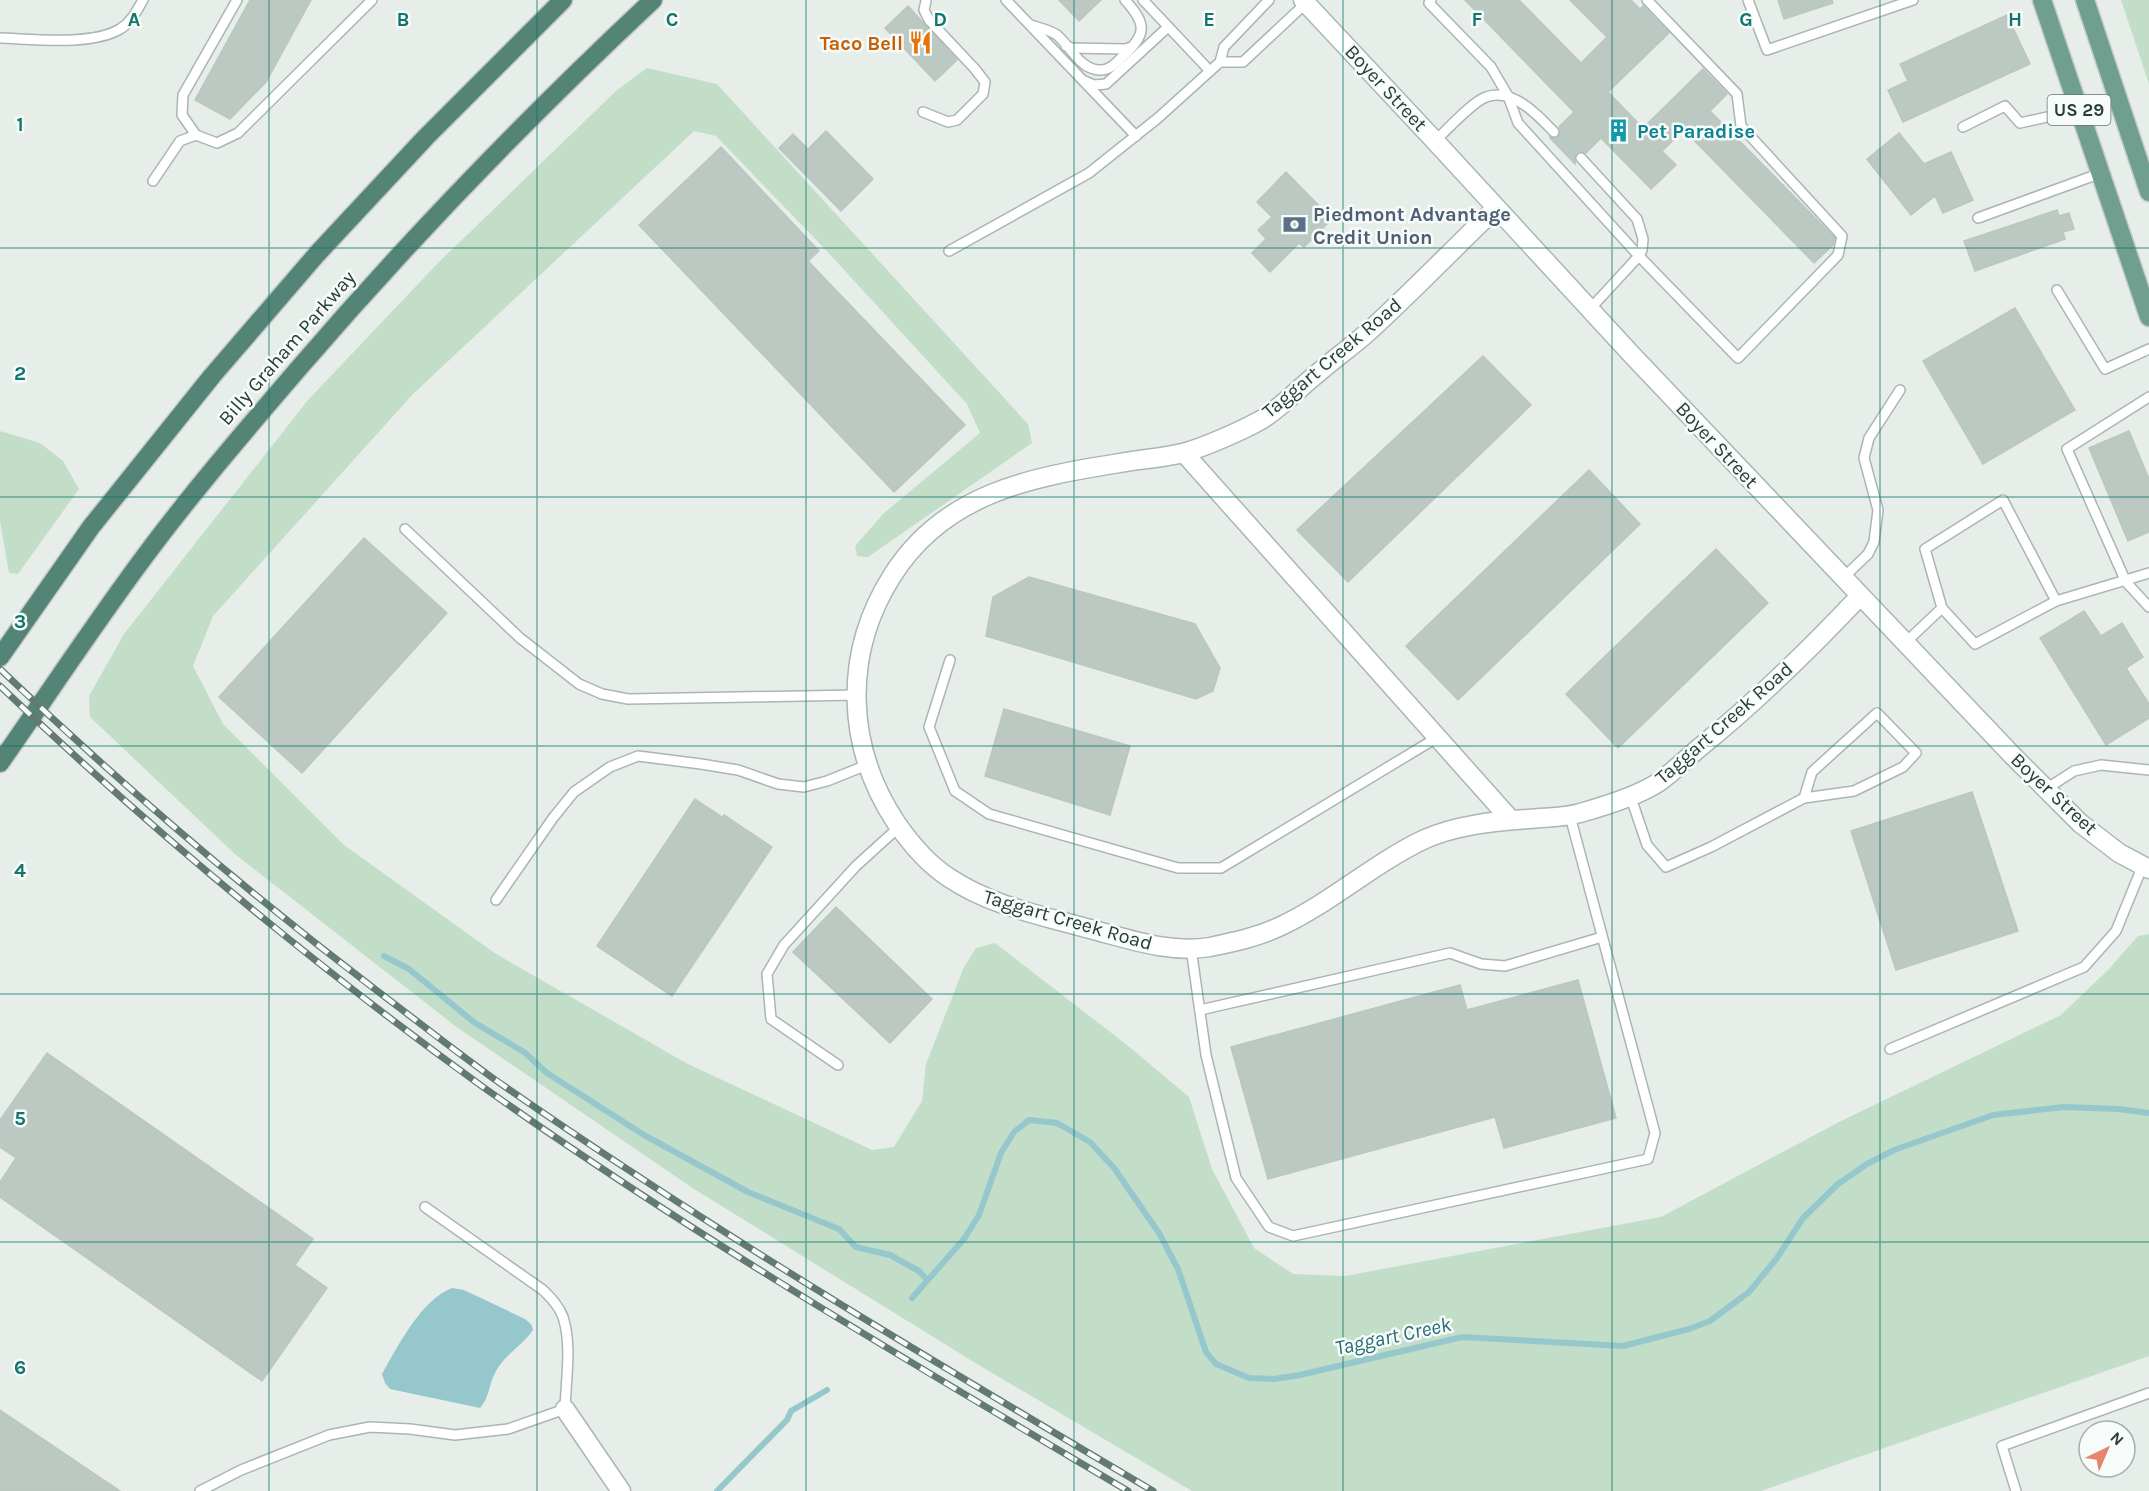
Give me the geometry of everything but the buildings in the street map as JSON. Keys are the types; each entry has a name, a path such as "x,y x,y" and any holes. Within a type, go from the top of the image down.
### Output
{"highway":[{"name":"Billy Graham Parkway","path":"0,657 91,527 212,376 317,254 426,137 563,0"},
{"name":"Billy Graham Parkway","path":"0,763 140,563 258,415 362,295 470,179 652,0"}],"main road":[{"name":"US 29","path":"2042,0 2149,317"},
{"name":"US 29","path":"2085,0 2149,192"}],"street":[{"name":"Boyer Street","path":"1304,1 1843,578 2046,789 2080,823 2119,853 2146,867"},
{"name":"Taggart Creek Road","path":"1496,208 1364,336 1263,419 1184,453 1038,477 999,490 962,508 940,523 915,546 893,574 875,606 863,641 857,676 857,696 860,739 867,765 884,804 926,860 944,875 970,891 1002,905 1161,947 1203,948 1248,939 1281,926 1315,907 1392,856 1429,837 1453,829 1511,820 1570,816 1608,804 1656,784 1740,715 1860,596"},
{"path":"1184,453 1511,820"},
{"path":"565,1408 621,1491"}],"lane":[{"path":"0,38 88,40 120,30 143,0"},
{"path":"237,0 183,95 182,115 196,135 218,143 238,133 372,0"},
{"path":"1006,0 1136,136"},
{"path":"1029,24 1056,34 1086,65 1100,71 1113,66 1140,37 1142,26 1139,16 1125,0"},
{"path":"1143,0 1210,71"},
{"path":"949,251 1089,173 1136,136 1220,62 1224,47 1269,0"},
{"path":"1431,0 1429,3 1491,67 1508,96 1518,123 1639,256 1738,358 1838,255 1842,236 1741,126 1737,94 1647,0"},
{"path":"1748,0 1767,50 1890,4 1913,0"},
{"path":"923,112 948,122 957,120 983,94 985,81 929,20 924,10 926,1"},
{"path":"1220,62 1243,62 1304,1"},
{"path":"1082,80 1094,85 1107,84 1168,27"},
{"path":"1066,45 1072,48 1124,49 1133,47"},
{"path":"1436,141 1476,103 1487,96 1508,96 1534,111 1554,132"},
{"path":"1963,128 2005,106 2020,123 2079,110"},
{"path":"153,181 180,141 196,135"},
{"path":"1581,158 1637,219 1643,238 1639,256 1590,309"},
{"path":"1978,218 2101,173"},
{"path":"2057,290 2105,369 2149,349"},
{"path":"1843,578 1868,554 1874,542 1878,510 1864,458 1869,438 1900,390"},
{"path":"2149,397 2067,450 2126,582 2149,607"},
{"path":"2056,601 2003,500 1925,549 1942,608 1975,644 2056,601 2126,582 2149,573"},
{"path":"405,529 520,638 579,684 602,694 628,699 857,696"},
{"path":"1905,643 1942,608"},
{"path":"950,660 929,727 955,791 990,814 1178,868 1221,868 1438,737"},
{"path":"1630,795 1647,844 1666,867 1711,847 1804,798 1854,791 1903,767 1916,753 1877,713 1812,772 1804,798"},
{"path":"496,900 553,818 574,792 610,767 638,756 738,770 778,784 804,787 827,782 867,765"},
{"path":"2046,789 2074,771 2101,765 2149,770"},
{"path":"1191,948 1206,1055 1236,1178 1269,1227 1293,1236 1648,1159 1655,1133 1570,816"},
{"path":"838,1065 771,1019 767,974 784,945 856,866 899,826"},
{"path":"1890,1049 2084,967 2116,931 2146,867"},
{"path":"1200,1010 1450,953 1481,964 1505,966 1602,937"},
{"path":"200,1491 241,1470 329,1435 370,1427 455,1435 508,1429 565,1408 568,1344 563,1317 556,1303 543,1290 425,1208"},
{"path":"2016,1491 2002,1446 2149,1393"}],"green space":[{"path":"2121,0 2149,0 2149,84"},
{"path":"647,68 717,84 1028,424 1032,443 868,557 857,556 855,546 884,513 980,433 967,404 825,249 716,136 694,131 413,394 213,616 193,666 223,724 344,845 496,954 686,1063 872,1150 894,1147 922,1101 926,1064 964,967 976,948 995,943 1127,1045 1189,1097 1212,1169 1254,1248 1293,1274 1345,1276 1661,1217 1841,1121 2061,1015 2108,970 2138,936 2149,934 2149,1356 1761,1491 1192,1491 977,1364 694,1189 458,1028 236,855 90,717 89,696 124,634 308,400 438,263 617,90"},
{"path":"0,431 40,443 63,461 79,489 18,574 9,573 0,521"}],"water":[{"path":"452,1288 464,1290 525,1319 531,1324 533,1330 499,1367 480,1408 390,1389 382,1374 420,1313 441,1294"}],"waterway":[{"path":"384,956 409,969 475,1023 524,1052 547,1073 644,1135 748,1192 839,1229 856,1247 890,1255 919,1271 927,1280"},
{"name":"Taggart Creek","path":"912,1298 964,1239 979,1215 1001,1153 1014,1132 1029,1120 1057,1123 1090,1142 1114,1168 1159,1233 1178,1269 1206,1352 1216,1364 1249,1378 1274,1379 1462,1337 1623,1346 1689,1329 1710,1321 1749,1292 1777,1258 1803,1218 1838,1184 1867,1164 1894,1150 1993,1115 2064,1107 2119,1109 2149,1113"},
{"name":"Taggart Creek","path":"717,1491 787,1420 791,1411 827,1390"}],"railway":[{"path":"0,669 91,754 233,876 330,955 494,1079 737,1240 902,1342 1153,1491"},
{"path":"0,686 115,792 235,895 357,993 483,1087 640,1194 801,1296 1128,1491"}],"place":[{"name":"Taco Bell","path":"921,43"},
{"name":"Pet Paradise","path":"1619,131"},
{"name":"Piedmont Advantage Credit Union","path":"1295,225"}]}
